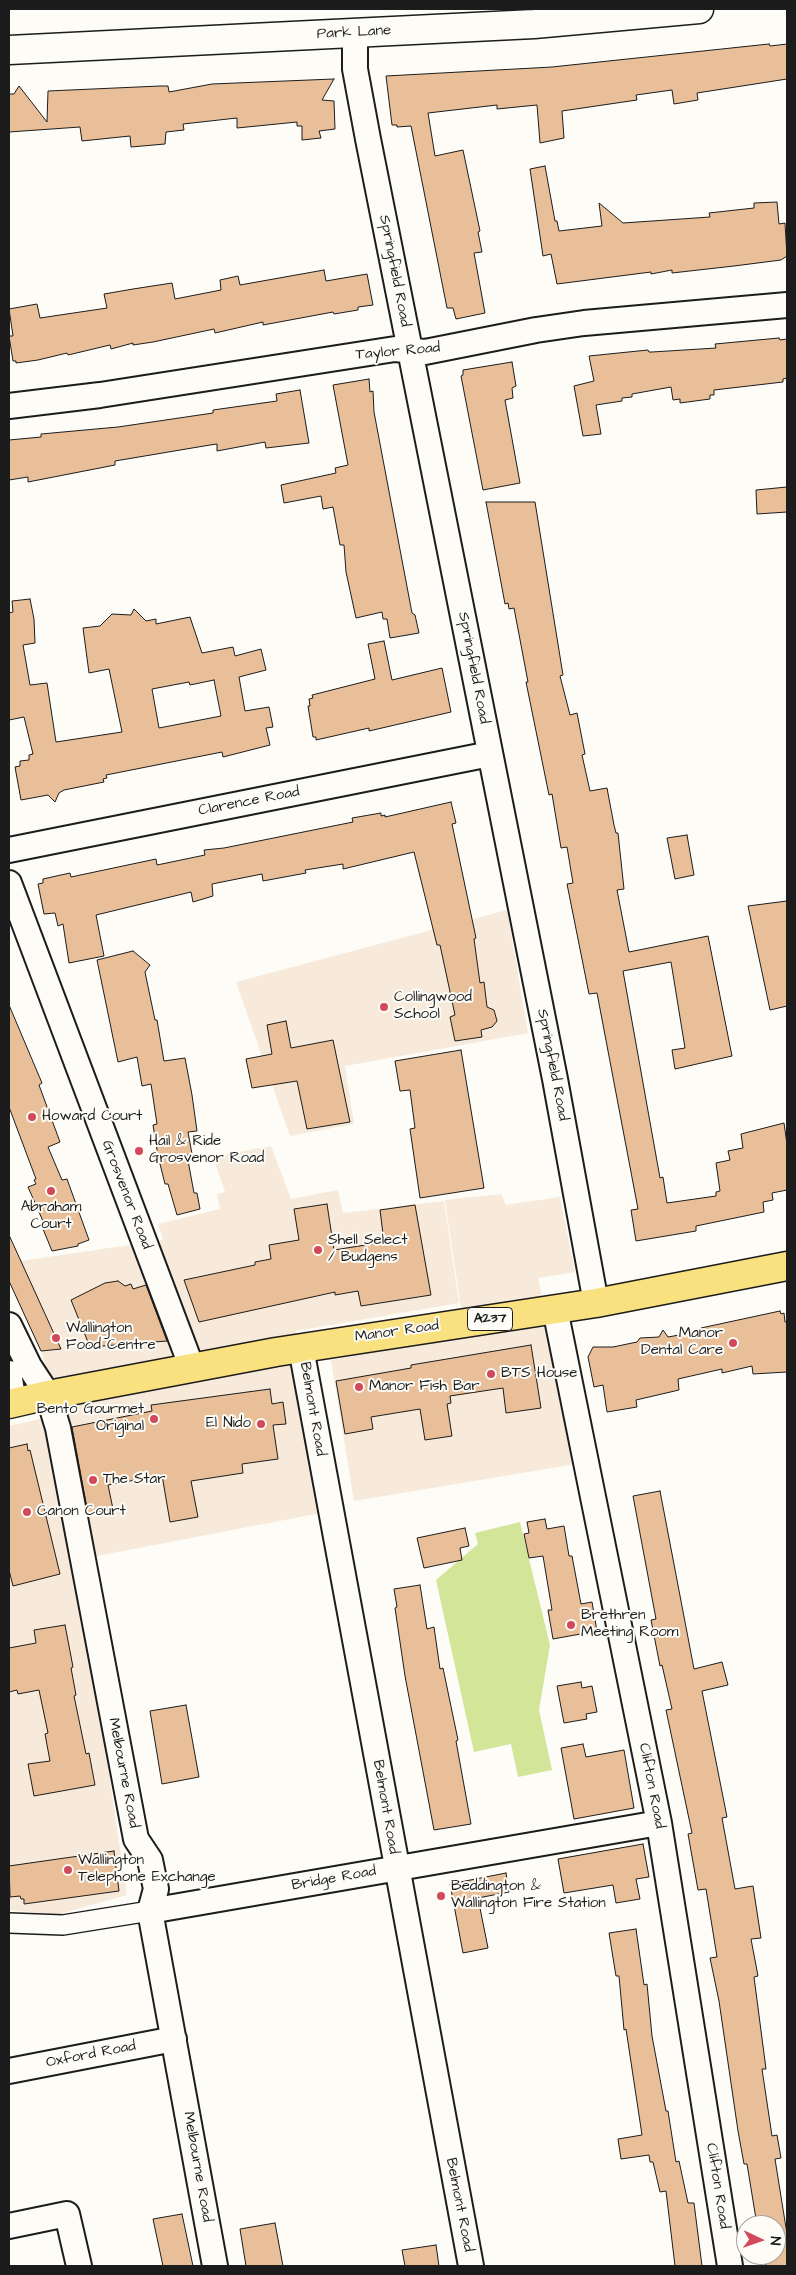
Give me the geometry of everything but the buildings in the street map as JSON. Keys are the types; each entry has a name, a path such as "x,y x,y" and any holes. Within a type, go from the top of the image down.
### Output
{"main road":[{"name":"Park Lane","path":"10,45 355,33 534,24 699,9"},
{"name":"Manor Road","path":"11,1404 48,1395 301,1348 596,1303 787,1266"}],"street":[{"name":"Springfield Road","path":"355,33 355,69 556,1086 596,1303"},
{"name":"Taylor Road","path":"9,406 175,384 395,350 425,352 536,330 584,323 787,305"},
{"name":"Clarence Road","path":"9,850 490,754"},
{"name":"Grosvenor Road","path":"9,883 192,1368"},
{"name":"Clifton Road","path":"556,1309 658,1823 730,2266"},
{"name":"Melbourne Road","path":"9,1325 29,1366 48,1395 62,1447 137,1842 150,1860 156,1889 150,1911 215,2266"},
{"name":"Belmont Road","path":"301,1348 471,2266"},
{"path":"9,1373 11,1404"},
{"name":"Bridge Road","path":"9,1923 62,1925 658,1823"},
{"name":"Oxford Road","path":"9,2071 174,2040"},
{"path":"9,2226 67,2214 79,2266"}],"shaded area":[{"name":"Collingwood School","path":"507,910 528,1033 345,1066 354,1124 290,1136 236,982"},
{"path":"271,1146 291,1199 338,1190 343,1213 444,1201 459,1303 296,1331 326,1512 92,1557 42,1353 9,1282 9,1236 21,1261 163,1240 158,1224 220,1209 217,1194 225,1192 213,1157"},
{"path":"501,1194 506,1205 560,1197 575,1272 538,1278 576,1464 354,1501 331,1360 465,1335 445,1200"},
{"path":"45,1418 81,1587 127,1895 56,1915 9,1910 9,1426"}],"green space":[{"path":"520,1522 550,1645 539,1710 552,1770 518,1777 511,1744 474,1752 436,1580 478,1544 475,1533"}],"place":[{"name":"Collingwood School","path":"384,1007"},
{"name":"Howard Court","path":"32,1117"},
{"name":"Hail & Ride Grosvenor Road","path":"139,1151"},
{"name":"Abraham Court","path":"51,1191"},
{"name":"Shell Select / Budgens","path":"318,1250"},
{"name":"Wallington Food Centre","path":"56,1338"},
{"name":"Manor Dental Care","path":"733,1343"},
{"name":"BTS House","path":"491,1374"},
{"name":"Manor Fish Bar","path":"359,1387"},
{"name":"Bento Gourmet Original","path":"154,1419"},
{"name":"El Nido","path":"261,1424"},
{"name":"The Star","path":"93,1480"},
{"name":"Canon Court","path":"27,1512"},
{"name":"Brethren Meeting Room","path":"571,1625"},
{"name":"Wallington Telephone Exchange","path":"68,1870"},
{"name":"Beddington & Wallington Fire Station","path":"441,1896"}]}
